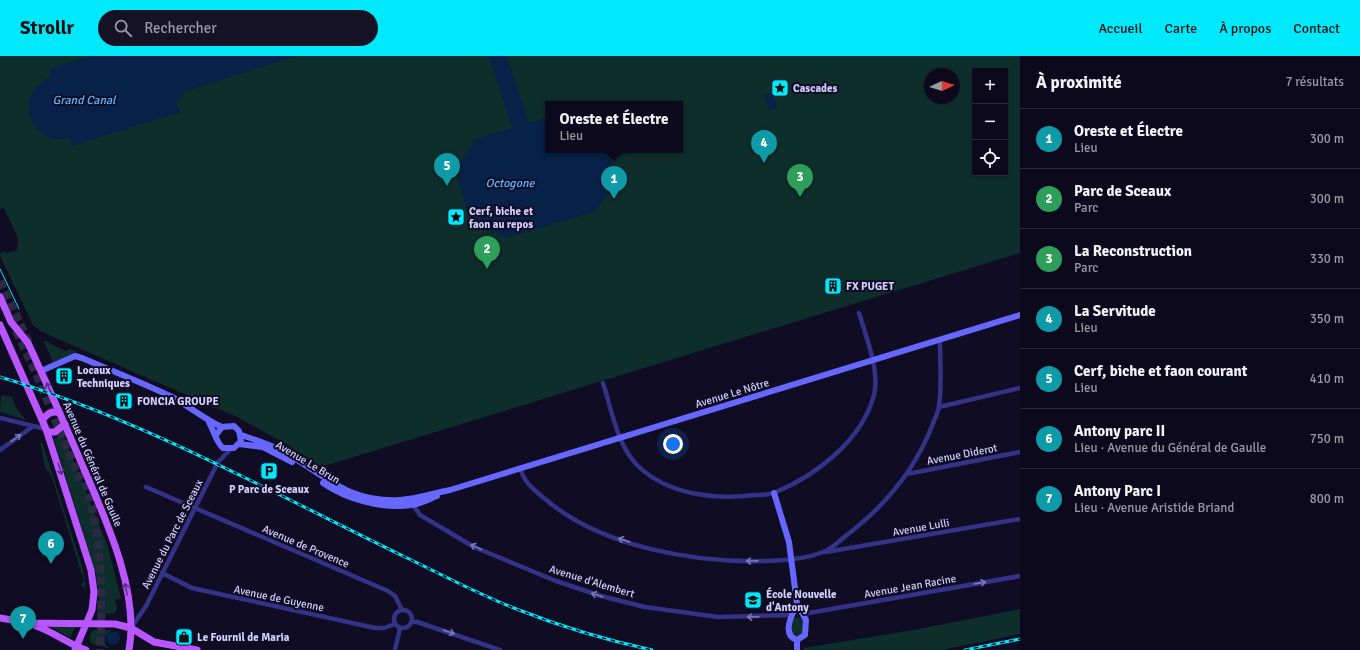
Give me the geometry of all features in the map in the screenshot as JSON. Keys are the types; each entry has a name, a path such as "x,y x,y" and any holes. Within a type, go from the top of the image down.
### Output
{"main road":[{"name":"Avenue du Général de Gaulle","path":"0,297 11,322 28,343 60,413 110,531 123,575 131,628 129,650"},
{"name":"Avenue Le Nôtre","path":"413,505 450,490 520,468 1020,315"},
{"path":"0,325 47,431 91,570 94,603 88,623 75,648"},
{"path":"41,371 75,356 82,358 172,397 191,407 208,420 222,427 234,426 241,435 239,444 231,449 220,446 208,420"},
{"path":"42,420 46,414 55,411 60,413"},
{"path":"47,431 55,432 64,424"},
{"path":"216,435 222,427"},
{"name":"Avenue Le Brun","path":"241,435 279,449 327,481 353,493 376,499 409,499"},
{"name":"Avenue Le Brun","path":"239,444 264,448 279,455 331,488 352,497 389,505 413,505"},
{"name":"Avenue Le Nôtre","path":"409,499 450,490"},
{"path":"774,493 788,542 797,604 806,620 806,632 804,638 797,640"},
{"path":"797,604 790,620 790,633 793,638 797,640"},
{"path":"792,615 804,614"},
{"path":"0,618 28,623 47,630 75,648 86,650"},
{"path":"28,623 115,624 131,628 154,642 197,650"},
{"path":"797,640 797,650"}],"street":[{"path":"603,383 621,438 628,453 638,466 654,478 671,487 692,493 720,496 750,496 774,493 797,481 829,460 856,431 867,412 874,395 876,377 859,313"},
{"path":"824,552 856,528 891,495 907,474 924,444 939,407 940,340"},
{"path":"939,407 1020,388"},
{"path":"0,418 47,431"},
{"path":"0,450 32,426"},
{"name":"Avenue du Parc de Sceaux","path":"131,628 146,606 218,462 231,449"},
{"name":"Avenue Diderot","path":"907,474 1020,452"},
{"name":"Avenue Lulli","path":"520,468 525,482 553,506 595,529 628,541 666,552 729,561 791,560 824,552 1020,519"},
{"name":"Avenue de Provence","path":"146,486 388,591 395,596 402,610"},
{"name":"Avenue d'Alembert","path":"409,499 420,515 474,547 556,581 601,596 645,607 718,617 792,615"},
{"name":"Avenue de Guyenne","path":"162,573 199,590 375,628 384,628 395,624"},
{"name":"Avenue Jean Racine","path":"804,614 1020,576"},
{"path":"402,610 410,614 411,622 408,627 400,628 395,624 394,616 397,612 402,610"},
{"path":"411,622 418,622 500,650"},
{"path":"395,650 400,628"}],"green space":[{"path":"0,56 1020,56 1020,253 321,467 286,444 237,417 42,332 33,325 0,256 0,254 5,251 6,253 17,250 18,238 4,208 0,209"},
{"path":"43,340 65,351 70,349 77,352 53,362"},
{"path":"1,395 12,397 17,409 26,420 0,412"},
{"path":"63,434 108,547 121,598 115,600 117,608 115,613 97,613 99,595 96,574 54,439"},
{"path":"42,442 82,566 86,589 81,585 84,581 51,475 45,467 40,443"},
{"path":"1020,609 1020,634 942,650 804,650 804,648 919,629"},
{"path":"795,617 803,619 805,631 801,636 795,636 791,632 792,620"},
{"path":"77,624 70,638 50,626"},
{"path":"111,630 104,637 106,645 110,648 97,646 91,642 90,636 92,631"}],"water":[{"name":"Grand Canal","path":"90,56 297,56 183,92 184,97 176,100 180,112 72,146 70,138 56,139 44,135 36,127 30,117 29,106 32,95 39,85 51,77 49,69"},
{"name":"Octogone","path":"489,56 507,56 529,123 545,118 545,153 608,153 617,180 596,211 507,238 471,224 455,171 476,139 512,128"},
{"path":"772,93 777,107 770,111 765,95"},
{"path":"113,631 118,633 120,638 118,643 113,645 108,643 106,638 108,633"}],"tunnel":[{"path":"0,281 29,342"},
{"path":"16,331 33,367 80,480"},
{"path":"81,471 93,513 100,559 100,650"}],"tram line":[{"path":"0,269 19,309"}],"railway":[{"path":"0,377 52,394 155,435 255,482 489,598 584,633 652,650"},
{"path":"965,650 1020,639"}],"place":[{"name":"Cascades","path":"780,88"},
{"name":"La Servitude","path":"764,163"},
{"name":"Cerf, biche et faon courant","path":"447,186"},
{"name":"La Reconstruction","path":"800,197"},
{"name":"Oreste et Électre","path":"614,199"},
{"name":"Cerf, biche et faon au repos","path":"456,217"},
{"name":"Parc de Sceaux","path":"487,269"},
{"name":"FX PUGET","path":"833,286"},
{"name":"Locaux Techniques","path":"64,376"},
{"name":"FONCIA GROUPE","path":"124,401"},
{"name":"P Parc de Sceaux","path":"269,471"},
{"name":"Antony parc II","path":"51,564"},
{"name":"École Nouvelle d'Antony","path":"753,600"},
{"name":"Le Fournil de Maria","path":"184,637"},
{"name":"Antony Parc I","path":"23,639"}]}
